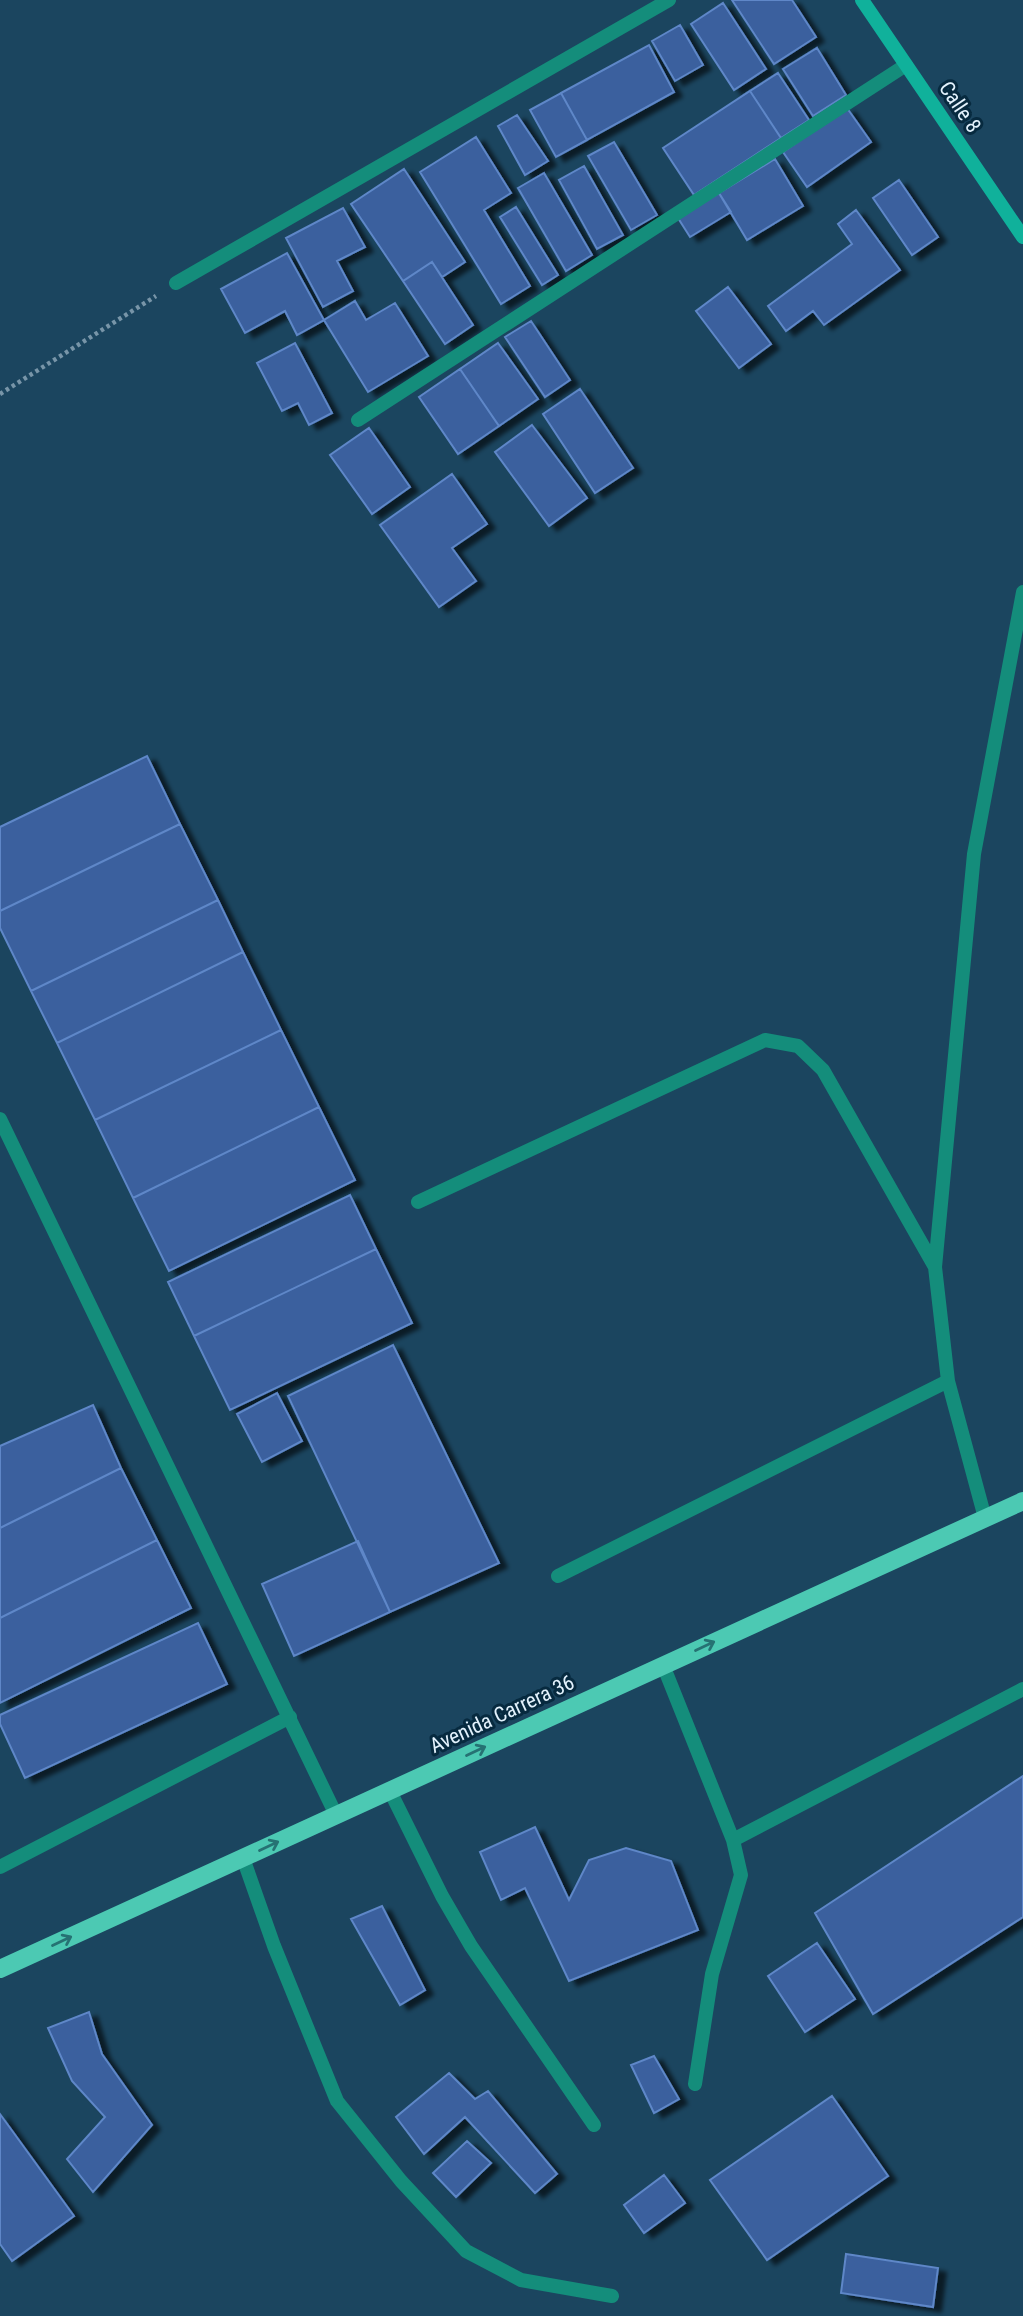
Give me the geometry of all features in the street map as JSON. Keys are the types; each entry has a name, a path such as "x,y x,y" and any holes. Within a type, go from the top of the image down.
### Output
{"main road":[{"name":"Calle 8","path":"862,0 1023,237"},
{"name":"Avenida Carrera 36","path":"0,1969 1023,1501"}],"street":[{"path":"176,283 669,0"},
{"path":"358,420 906,65"},
{"path":"985,1518 948,1381 935,1267 974,854 1023,592"},
{"path":"418,1202 765,1040 798,1046 823,1070 935,1267"},
{"path":"0,1119 336,1815"},
{"path":"558,1576 948,1381"},
{"path":"663,1665 733,1840 741,1875 712,1975 695,2084"},
{"path":"733,1840 1023,1689"},
{"path":"0,1867 290,1717"},
{"path":"390,1791 437,1887 471,1947 594,2125"},
{"path":"243,1858 274,1946 337,2101 401,2181 466,2251 521,2280 612,2296"}],"path":[{"path":"0,394 176,283"}],"building":[{"path":"732,0 792,0 816,37 774,64"},
{"path":"723,3 766,69 734,90 691,24"},
{"path":"680,25 703,65 675,81 652,41"},
{"path":"649,45 674,92 587,140 561,93"},
{"path":"817,48 846,95 813,116 783,69"},
{"path":"778,73 809,120 781,138 750,91"},
{"path":"750,91 781,138 694,195 663,148"},
{"path":"561,93 587,140 556,157 530,110"},
{"path":"847,108 871,142 807,187 783,152"},
{"path":"517,115 548,161 525,175 498,126"},
{"path":"476,137 511,193 484,210 530,286 501,304 420,172"},
{"path":"614,142 657,215 631,230 588,156"},
{"path":"775,159 803,206 747,240 719,193"},
{"path":"584,166 623,235 597,249 559,180"},
{"path":"404,169 465,262 442,277 432,262 403,281 351,204"},
{"path":"544,173 592,255 566,271 518,188"},
{"path":"899,180 938,237 912,255 873,198"},
{"path":"719,193 731,212 690,237 678,218"},
{"path":"516,207 558,275 542,285 500,217"},
{"path":"343,208 365,247 337,261 353,291 323,307 286,238"},
{"path":"856,210 900,270 824,325 813,311 786,331 768,306 852,244 838,224"},
{"path":"287,253 324,320 297,335 285,311 245,333 221,289"},
{"path":"432,262 473,325 445,344 403,281"},
{"path":"728,287 771,344 739,368 696,311"},
{"path":"355,301 366,320 395,303 428,356 368,392 324,320"},
{"path":"531,321 570,380 545,397 505,337"},
{"path":"295,343 332,413 309,425 298,403 282,411 257,363"},
{"path":"498,343 538,399 499,426 460,369"},
{"path":"460,369 499,426 458,454 419,397"},
{"path":"580,389 633,468 595,493 543,414"},
{"path":"532,425 587,498 549,526 495,452"},
{"path":"369,428 410,487 372,514 330,455"},
{"path":"452,474 487,524 452,548 476,581 439,607 380,525"},
{"path":"147,756 180,824 0,911 0,827"},
{"path":"180,824 218,900 31,991 0,928 0,911"},
{"path":"218,900 243,952 57,1043 31,991"},
{"path":"243,952 281,1030 95,1120 57,1043"},
{"path":"281,1030 319,1107 133,1198 95,1120"},
{"path":"319,1107 355,1180 169,1271 133,1198"},
{"path":"350,1195 376,1249 194,1336 168,1282"},
{"path":"376,1249 412,1323 230,1410 194,1336"},
{"path":"393,1345 499,1563 390,1612 288,1396"},
{"path":"277,1393 302,1441 262,1462 237,1414"},
{"path":"93,1405 121,1468 0,1528 0,1446"},
{"path":"121,1468 157,1540 0,1618 0,1528"},
{"path":"157,1540 191,1608 0,1703 0,1618"},
{"path":"358,1541 390,1612 294,1656 262,1584"},
{"path":"198,1623 227,1684 25,1778 0,1724 0,1715"},
{"path":"1023,1776 1023,1917 873,2014 815,1913"},
{"path":"535,1827 569,1900 589,1860 626,1848 671,1861 698,1930 569,1981 525,1888 501,1900 480,1852"},
{"path":"382,1906 425,1990 400,2005 351,1919"},
{"path":"817,1943 855,1999 805,2032 768,1976"},
{"path":"89,2012 102,2054 152,2125 93,2192 67,2159 105,2117 72,2081 48,2028"},
{"path":"654,2056 679,2099 654,2113 631,2065"},
{"path":"449,2073 475,2099 488,2091 557,2174 535,2193 465,2117 424,2154 396,2117"},
{"path":"832,2096 888,2176 767,2260 710,2180"},
{"path":"0,2114 74,2216 12,2261 0,2244"},
{"path":"467,2141 491,2163 456,2197 433,2173"},
{"path":"664,2175 685,2203 644,2233 624,2205"},
{"path":"846,2254 938,2268 933,2307 841,2293"}]}
